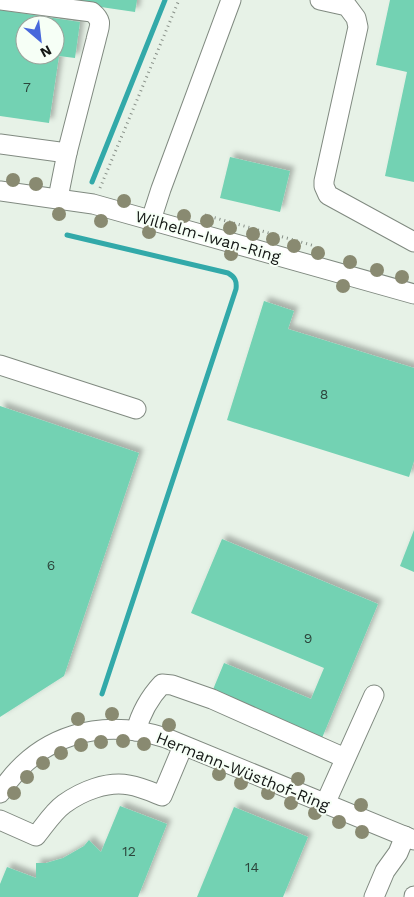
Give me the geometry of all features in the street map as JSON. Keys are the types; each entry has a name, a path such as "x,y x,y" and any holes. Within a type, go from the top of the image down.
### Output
{"street":[{"path":"0,0 92,12 99,18 100,23 67,153 58,198"},
{"path":"151,220 230,0"},
{"path":"320,0 347,6 356,18 358,27 324,186 328,195 414,242"},
{"path":"0,144 67,153"},
{"name":"Wilhelm-Iwan-Ring","path":"0,191 93,204 414,294"},
{"path":"0,365 136,409"},
{"path":"136,731 143,710 155,692 162,684 172,685 212,699 345,758"},
{"path":"325,804 374,695"},
{"name":"Hermann-Wüsthof-Ring","path":"0,794 15,772 50,746 79,733 90,731 109,729 136,731 153,734 410,838"},
{"path":"0,820 36,836 55,812 64,804 94,789 118,784 129,785 162,796 183,746"},
{"path":"374,897 385,870 410,838"}],"path":[{"path":"93,204 180,0"}],"building":[{"path":"53,0 137,0 135,12"},
{"path":"390,0 414,0 414,182 385,176 407,72 376,65"},
{"path":"0,10 33,15 15,15 15,65 58,65 49,123 0,116"},
{"path":"65,20 80,22 75,58 65,57"},
{"path":"230,157 290,171 280,212 220,198"},
{"path":"264,301 294,311 288,329 414,368 414,461 409,477 227,420"},
{"path":"0,406 139,453 64,676 0,717"},
{"path":"414,530 414,572 400,566"},
{"path":"222,539 378,604 322,738 212,692 224,663 311,699 324,668 191,613"},
{"path":"120,806 167,824 138,897 0,897 0,884 7,867 36,878 36,863 46,863 63,858 84,846 89,840 101,852"},
{"path":"234,807 308,837 283,897 197,897"}],"waterway":[{"path":"92,182 165,0"},
{"path":"67,235 228,273 234,278 236,284 236,289 102,694"}]}
